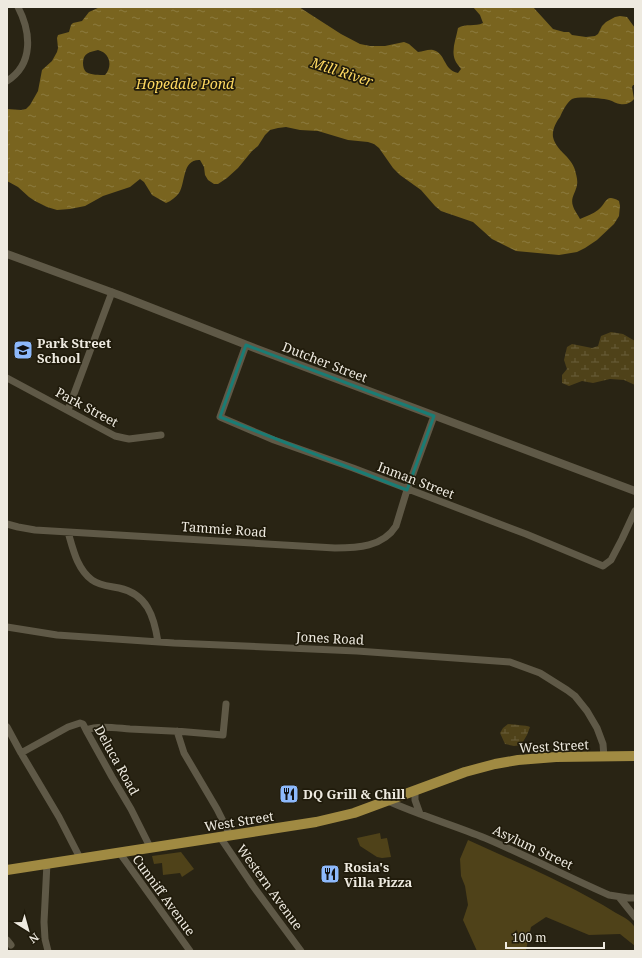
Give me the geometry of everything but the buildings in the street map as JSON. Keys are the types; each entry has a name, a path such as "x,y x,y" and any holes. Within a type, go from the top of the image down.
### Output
{"main road":[{"name":"West Street","path":"7,870 316,822 354,813 465,772 501,763 556,757 635,756"}],"street":[{"path":"7,81 18,72 22,66 27,50 28,42 25,23 18,7"},
{"name":"Dutcher Street","path":"7,254 112,292 246,345 635,491"},
{"path":"68,410 112,292"},
{"name":"Inman Street","path":"246,345 220,417 274,440 353,468 407,490 526,534 603,566 611,560 635,511"},
{"name":"Park Street","path":"7,378 111,434 120,437 134,438 161,435"},
{"name":"Tammie Road","path":"7,524 27,529 68,532 335,548 359,547 378,542 393,531 434,416"},
{"path":"68,532 74,555 88,576 101,585 121,588 132,593 146,604 153,618 158,642"},
{"name":"Jones Road","path":"7,627 57,635 158,642 357,651 510,662 540,673 563,686 575,696 587,711 597,728 603,744 604,757"},
{"path":"86,730 93,728 177,731 223,735 226,704"},
{"name":"Deluca Road","path":"22,753 68,727 80,723 83,724 131,808 150,848"},
{"path":"7,727 59,817 80,858"},
{"path":"177,731 184,753 217,809 230,835"},
{"path":"415,790 415,800 420,814"},
{"name":"Asylum Street","path":"388,801 408,810 485,838 610,895 635,898"},
{"name":"Western Avenue","path":"220,837 253,886 301,951"},
{"name":"Cunniff Avenue","path":"119,852 190,951"},
{"path":"47,863 44,922 45,939 48,951"},
{"path":"619,897 635,916"}],"highlighted area":[{"path":"246,345 434,416 407,490 220,417"}],"green space":[{"path":"611,332 623,334 635,341 635,385 624,380 610,379 593,383 582,381 569,386 562,383 562,375 567,369 564,360 567,347 572,344 592,348 598,346 601,336"},
{"path":"508,724 530,727 521,745 514,746 505,744 500,733"},
{"path":"380,833 381,839 387,838 391,857 377,857 360,846 357,838"},
{"path":"468,840 562,883 624,917 632,923 635,928 635,946 620,934 589,935 546,917 531,927 526,950 528,951 477,951 463,920 468,905 465,886 461,876 460,859"},
{"path":"181,852 194,869 182,877 180,873 163,875 162,863 154,864 152,856"}],"water":[{"name":"Hopedale Pond","path":"100,7 299,7 341,34 360,44 385,46 404,42 409,44 418,52 433,50 440,54 450,69 458,73 461,69 455,61 454,44 458,28 483,23 480,15 473,7 533,7 553,29 569,32 572,35 586,37 595,36 598,34 606,22 615,17 627,17 635,28 635,85 632,87 634,99 628,103 618,104 609,100 596,98 572,99 563,110 557,121 553,134 557,146 573,165 575,170 577,183 572,203 580,219 592,214 609,198 619,201 619,216 614,224 597,240 577,252 559,255 516,251 492,239 473,222 441,211 421,190 393,168 379,148 374,144 348,140 318,131 300,130 286,127 270,130 238,168 218,184 214,184 208,180 200,160 190,163 185,172 179,193 166,203 152,195 144,182 140,179 130,187 103,196 85,206 57,210 47,207 35,201 18,187 7,181 7,109 21,110 26,109 30,105 38,91 42,70 52,61 57,52 58,35 69,32 73,23 82,21 89,12","holes":["98,50 108,57 109,60 109,68 105,75 86,72 83,63 84,57 90,52"]}],"place":[{"name":"Park Street School","path":"23,350"},
{"name":"DQ Grill & Chill","path":"289,794"},
{"name":"Rosia's Villa Pizza","path":"330,874"}],"water label":[{"name":"Mill River","path":"342,72"}]}
